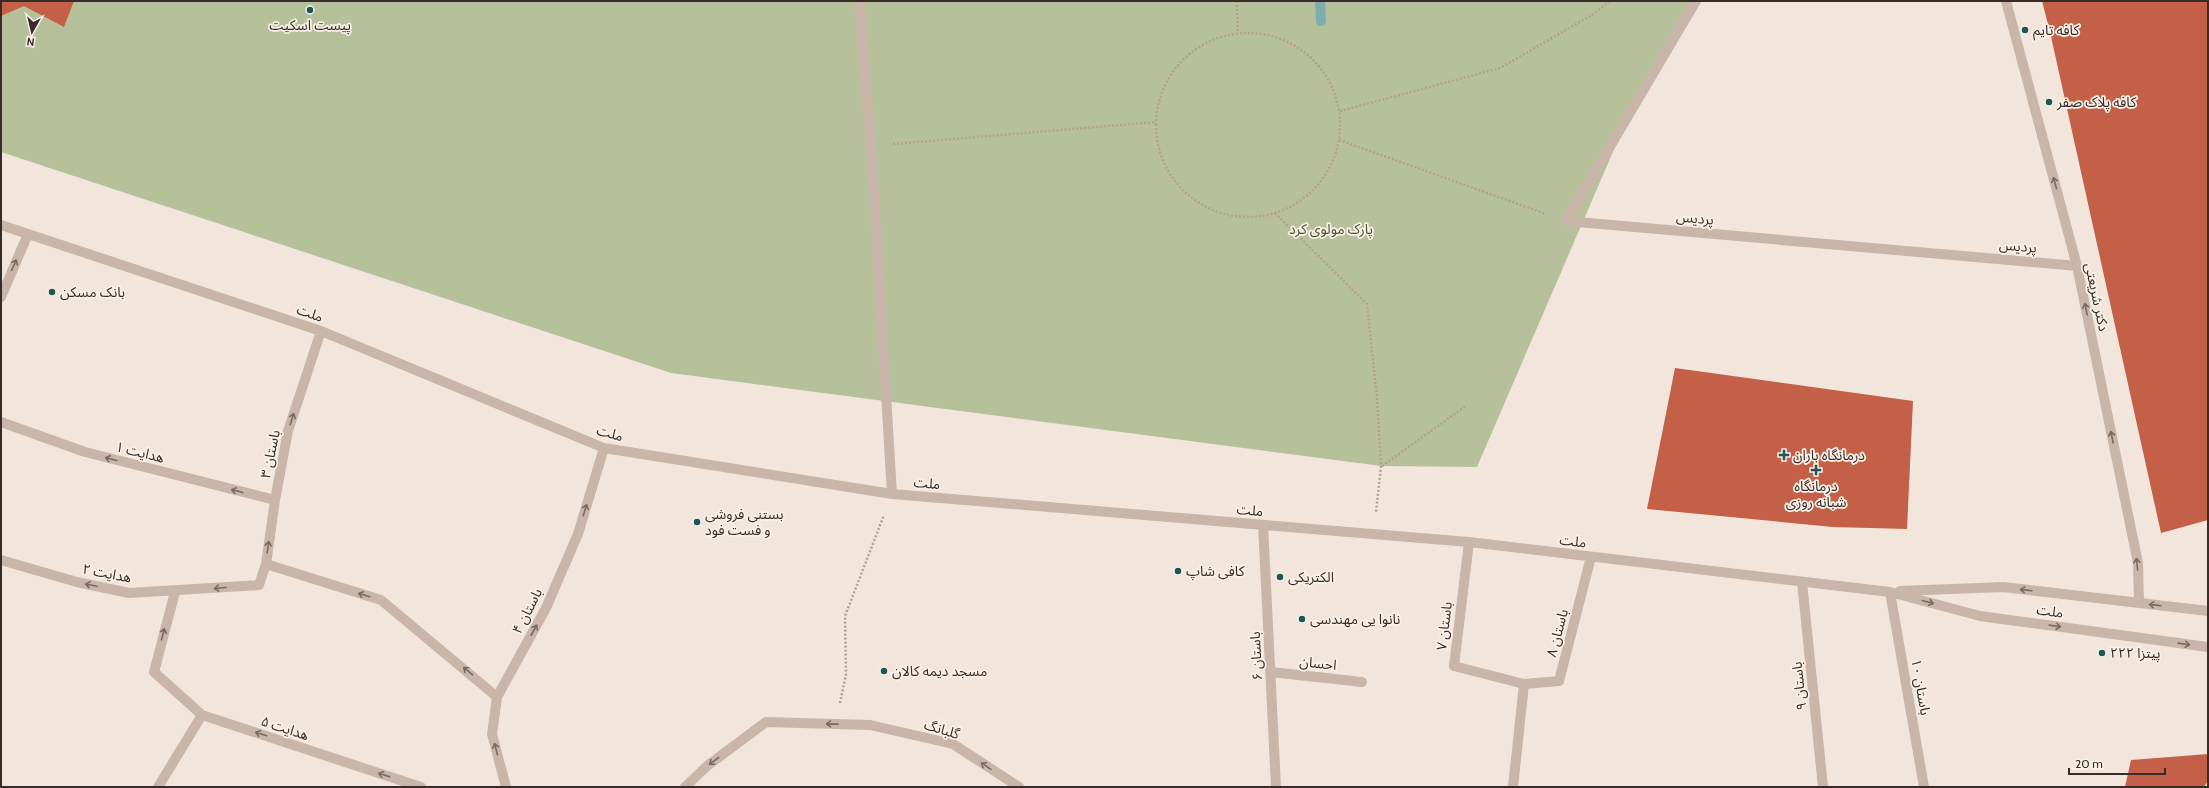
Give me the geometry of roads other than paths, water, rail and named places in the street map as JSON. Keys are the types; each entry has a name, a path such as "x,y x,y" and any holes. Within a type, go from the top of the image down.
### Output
{"street":[{"path":"859,1 871,146 892,494"},
{"name":"پردیس","path":"1696,1 1566,221 2077,266"},
{"name":"دکتر شریعتی","path":"2006,1 2077,266 2138,563 2139,603"},
{"name":"ملت","path":"1,225 321,331 604,448 892,494 1469,542 1890,592 1980,616 2208,647"},
{"path":"1,297 28,234"},
{"name":"باستان ۳","path":"259,585 266,564 275,500 288,431 321,331"},
{"name":"هدایت ۱","path":"1,422 85,452 275,500"},
{"name":"باستان ۴","path":"506,787 492,734 497,697 546,608 558,581 578,534 604,448"},
{"name":"باستان ۶","path":"1263,525 1276,787"},
{"name":"باستان ۷","path":"1469,542 1454,666 1524,684"},
{"name":"باستان ۸","path":"1524,684 1559,682 1591,557"},
{"name":"هدایت ۲","path":"1,560 77,582 129,593 174,592 259,585"},
{"path":"266,564 381,600 497,697"},
{"name":"باستان ۹","path":"1802,582 1823,787"},
{"name":"ملت","path":"1890,592 2003,587 2208,611"},
{"name":"هدایت ۵","path":"174,592 154,672 202,715 422,787"},
{"name":"باستان ۱۰","path":"1890,592 1924,787"},
{"name":"احسان","path":"1271,672 1362,682"},
{"path":"1514,787 1524,684"},
{"path":"158,787 202,715"},
{"name":"گلبانگ","path":"685,787 707,766 766,722 870,725 953,744 1019,787"}],"waterway":[{"path":"1320,1 1321,21"}],"place":[{"name":"پیست اسکیت","path":"310,10"},
{"name":"کافه تایم","path":"2025,30"},
{"name":"کافه پلاک صفر","path":"2049,102"},
{"name":"بانک مسکن","path":"52,292"},
{"name":"درمانگاه باران","path":"1784,455"},
{"name":"درمانگاه شبانه روزی","path":"1816,470"},
{"name":"بستنی فروشی و فست فود","path":"697,522"},
{"name":"کافی شاپ","path":"1178,571"},
{"name":"الکتریکی","path":"1280,577"},
{"name":"نانوا یی مهندسی","path":"1302,619"},
{"name":"پیتزا ۲۲۲","path":"2102,653"},
{"name":"مسجد دیمه کالان","path":"884,671"}],"park label":[{"name":"پارک مولوی کرد","path":"1331,229"}]}
